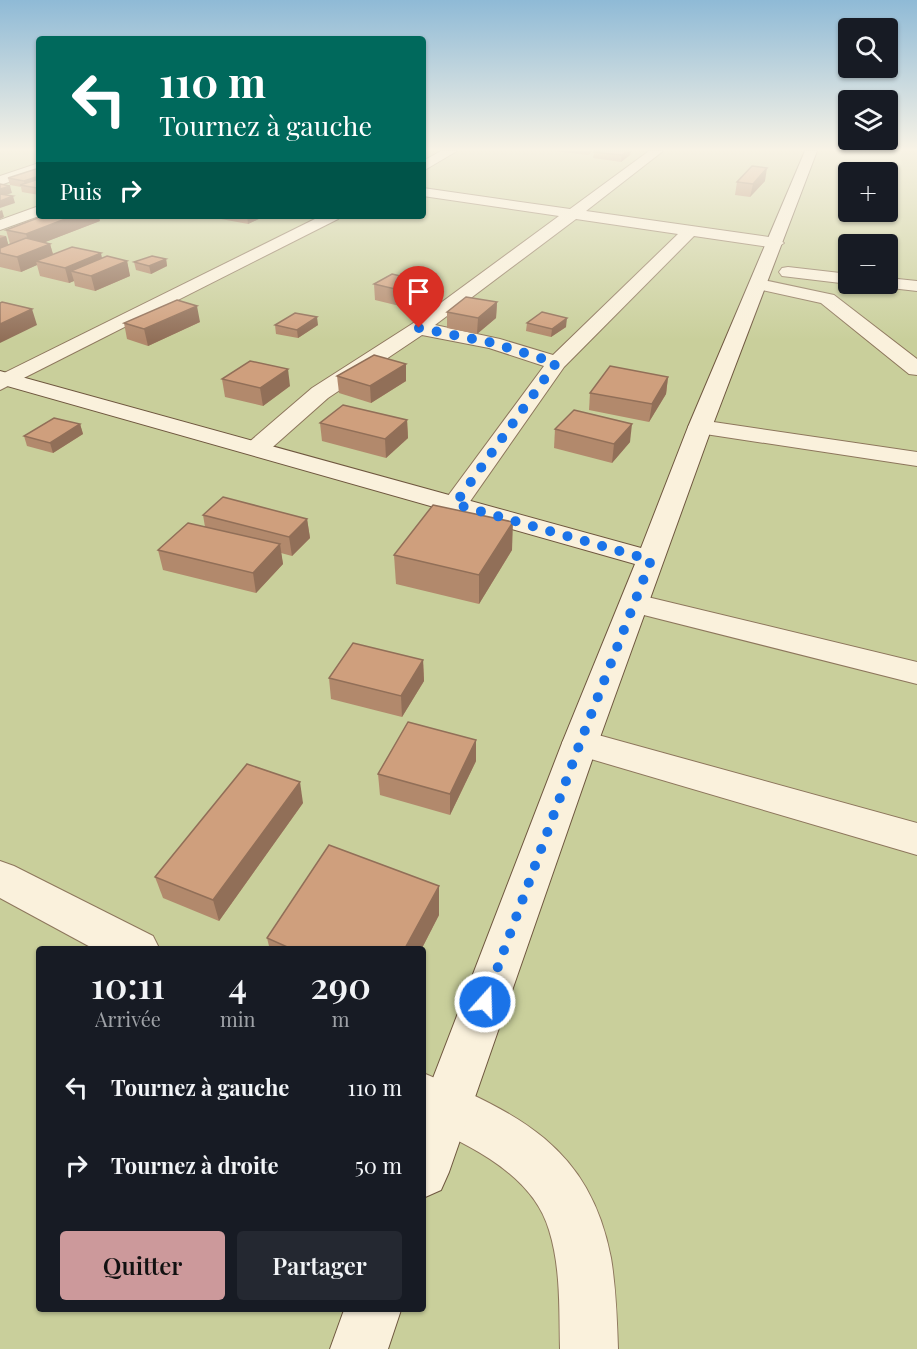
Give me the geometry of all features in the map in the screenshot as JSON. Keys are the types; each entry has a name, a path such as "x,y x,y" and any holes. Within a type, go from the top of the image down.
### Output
{"street":[{"path":"0,225 31,214"},
{"path":"257,447 320,393 419,328 572,214 776,243"},
{"path":"426,1153 434,1104 580,743 700,427 787,214"},
{"path":"3,380 327,219"},
{"path":"455,504 556,363 690,231"},
{"path":"762,277 838,279"},
{"path":"762,277 827,299 917,369"},
{"path":"898,284 917,286"},
{"path":"419,328 493,343 556,363"},
{"path":"3,380 257,447 651,560"},
{"path":"700,427 917,459"},
{"path":"635,603 917,673"},
{"path":"580,743 917,839"},
{"path":"0,878 130,946"},
{"path":"434,1104 504,1138 537,1164 559,1191 576,1222 585,1261 590,1349"},
{"path":"358,1349 372,1312"}],"green space":[{"path":"0,214 36,214 36,219 426,219 426,214 838,214 838,222 898,222 898,214 917,214 917,1349 0,1349"}],"building":[{"path":"36,219 65,219 26,234 6,230"},
{"path":"26,238 50,244 17,257 0,253 0,248"},
{"path":"72,247 101,253 65,268 36,261"},
{"path":"107,256 127,261 91,276 71,271"},
{"path":"152,256 166,259 149,266 134,262"},
{"path":"392,274 430,283 412,293 374,284"},
{"path":"466,297 497,302 478,318 447,312"},
{"path":"177,300 197,306 144,329 124,323"},
{"path":"0,303 32,309 0,324"},
{"path":"542,312 567,318 552,329 527,323"},
{"path":"295,313 317,317 297,330 275,325"},
{"path":"374,355 406,364 370,386 337,376"},
{"path":"250,361 288,369 260,388 222,379"},
{"path":"610,366 668,377 652,404 590,393"},
{"path":"343,405 407,420 385,439 320,423"},
{"path":"574,410 632,424 614,444 555,429"},
{"path":"54,418 80,424 50,443 24,436"},
{"path":"223,497 307,519 289,537 203,515"},
{"path":"433,505 513,522 479,575 394,555"},
{"path":"188,523 280,544 253,573 158,550"},
{"path":"353,643 423,660 401,696 329,678"},
{"path":"408,722 476,740 450,794 378,774"},
{"path":"247,764 300,782 213,900 155,877"},
{"path":"329,845 439,886 406,946 285,946 267,938"}],"route":[{"path":"419,328 493,343 556,363 455,504 651,560 580,743 485,1002"}]}
